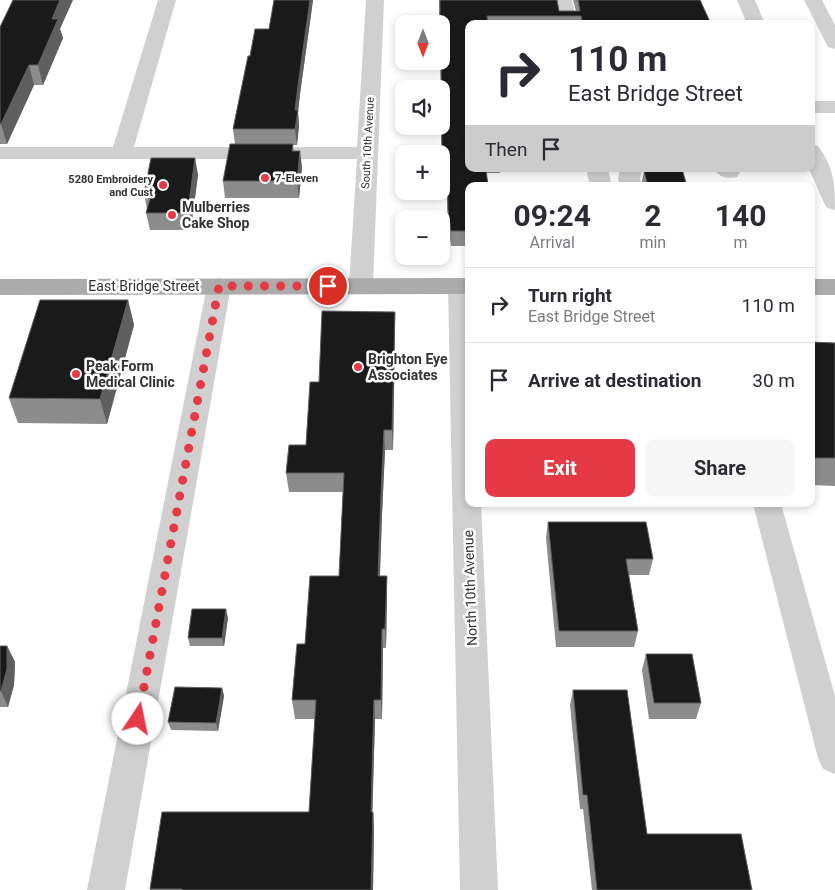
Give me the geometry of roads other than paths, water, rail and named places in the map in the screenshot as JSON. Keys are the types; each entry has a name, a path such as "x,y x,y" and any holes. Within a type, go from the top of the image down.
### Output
{"main road":[{"name":"East Bridge Street","path":"0,287 465,286"},
{"path":"815,287 835,287"}],"street":[{"path":"122,152 168,0"},
{"name":"South 10th Avenue","path":"361,285 375,0"},
{"path":"563,0 567,20"},
{"path":"746,0 754,20"},
{"path":"813,0 830,24 835,43"},
{"path":"815,108 835,107"},
{"path":"0,153 367,153"},
{"path":"815,159 835,203"},
{"path":"106,890 219,286"},
{"name":"North 10th Avenue","path":"470,507 479,890"},
{"path":"768,507 835,758"}],"place":[{"name":"7-Eleven","path":"265,178"},
{"name":"5280 Embroidery and Cust","path":"163,185"},
{"name":"Mulberries Cake Shop","path":"172,215"},
{"name":"Brighton Eye Associates","path":"358,367"},
{"name":"Peak Form Medical Clinic","path":"76,374"}]}
